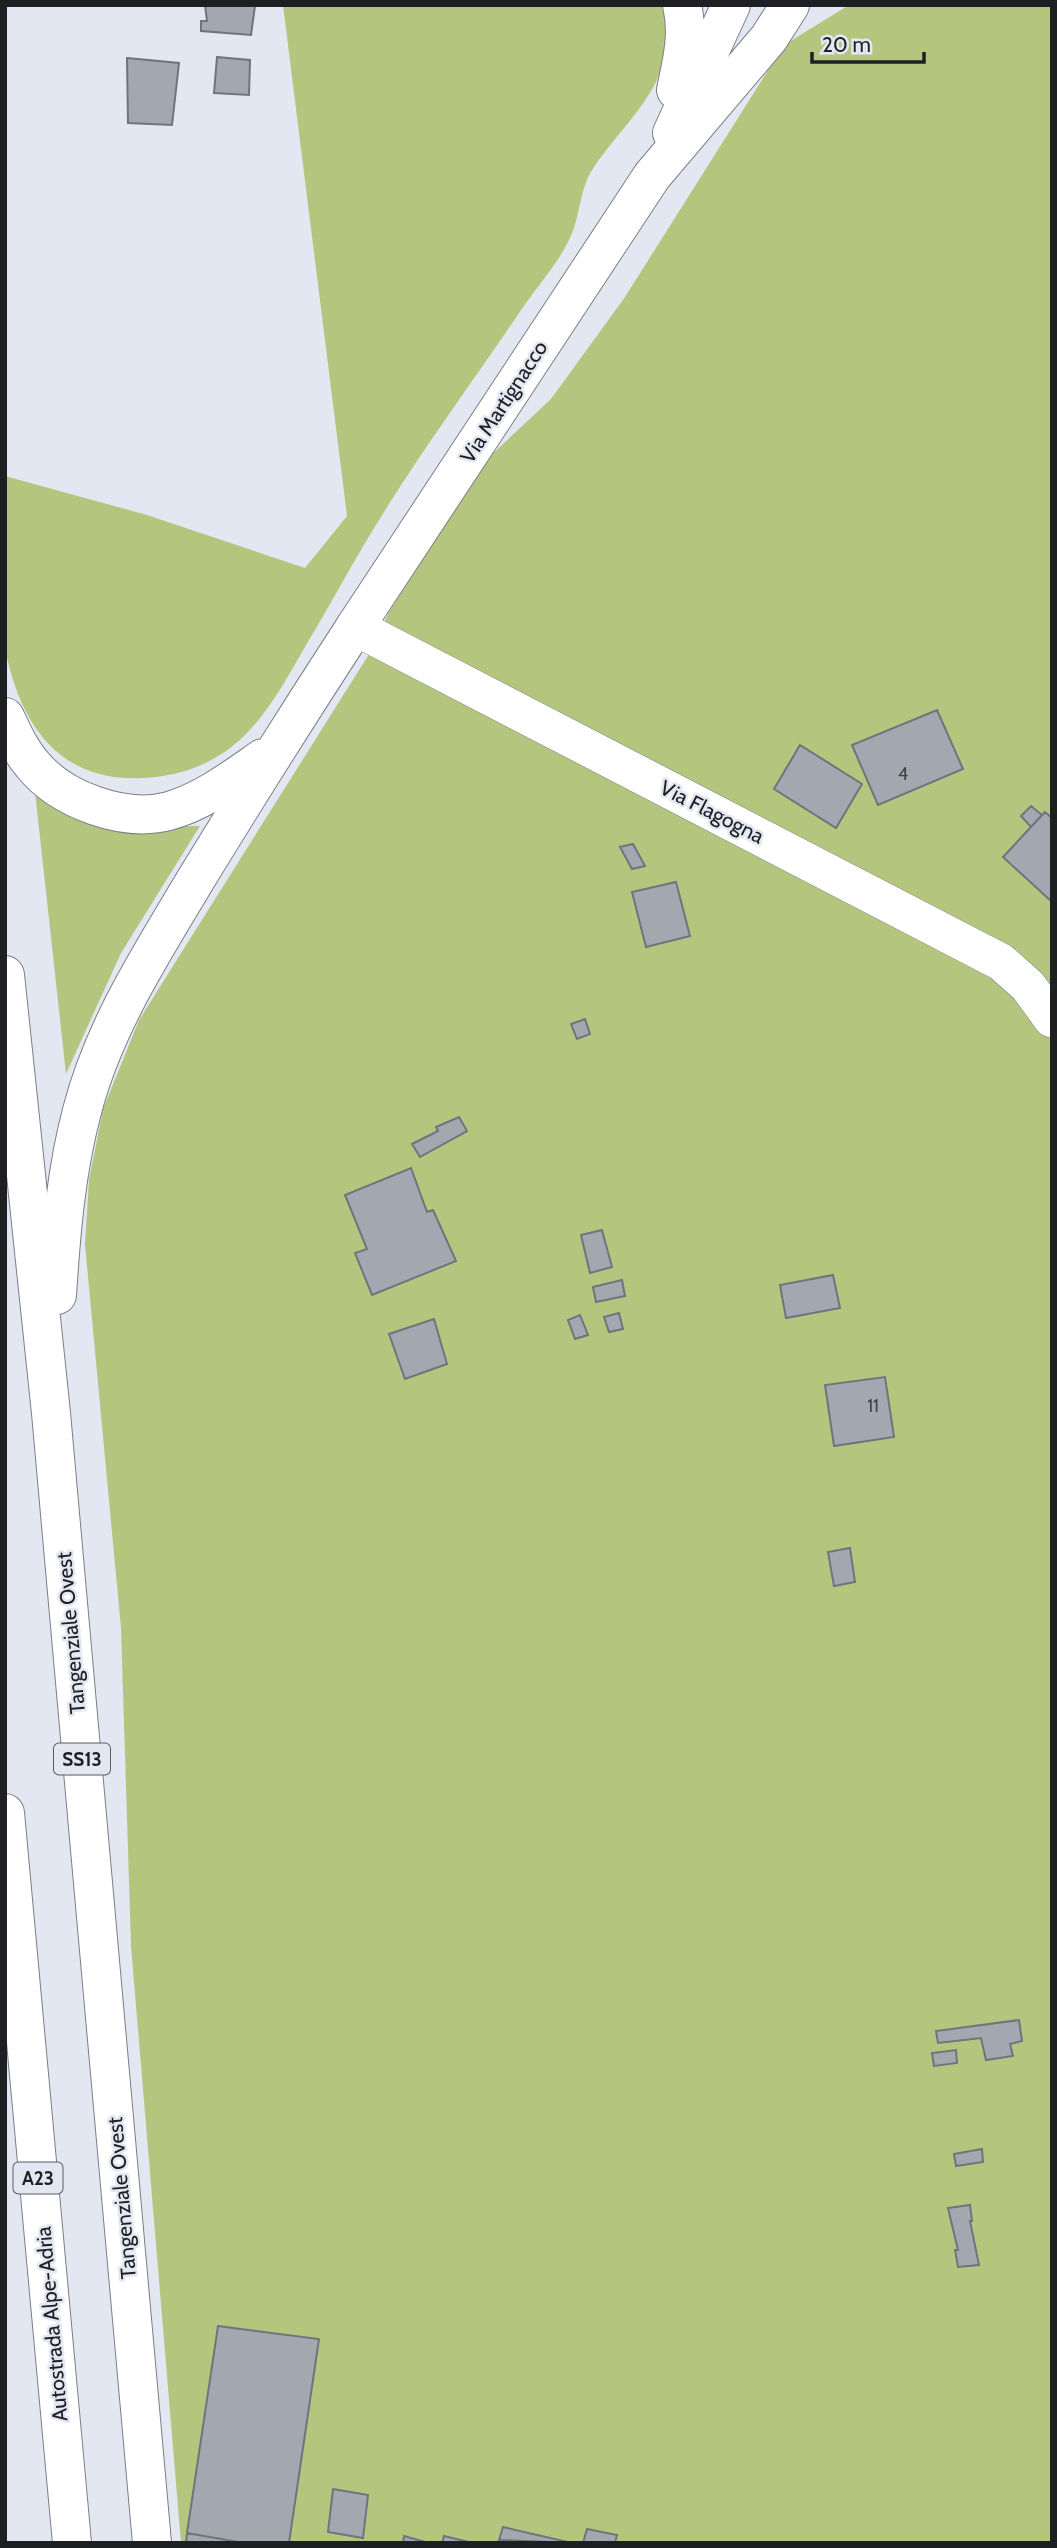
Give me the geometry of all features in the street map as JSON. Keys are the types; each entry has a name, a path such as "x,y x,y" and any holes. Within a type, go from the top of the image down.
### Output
{"main road":[{"name":"Via Martignacco","path":"652,176 685,48 686,22 682,5"},
{"name":"Via Martignacco","path":"652,176 731,5"},
{"name":"Via Martignacco","path":"51,1413 60,1241 68,1179 82,1111 99,1061 137,977 274,751 652,176 769,38 790,5"},
{"name":"Via Martignacco","path":"769,38 814,5"},
{"path":"5,717 33,765 60,789 111,810 143,813 168,811 221,787 274,751"},
{"name":"Tangenziale Ovest","path":"5,975 51,1413 152,2543"},
{"name":"Autostrada Alpe-Adria","path":"5,1813 72,2543"}],"street":[{"name":"Via Flagogna","path":"355,627 1001,962 1028,986 1052,1019"}],"green space":[{"path":"283,5 662,5 666,31 665,49 662,67 653,88 591,172 584,188 573,232 564,249 405,480 285,682 262,715 245,735 225,752 192,769 156,777 124,778 96,773 72,763 52,747 36,728 22,704 12,678 5,648 5,476 147,515 305,568 347,516"},
{"path":"849,5 1052,5 1052,2543 181,2543 131,1946 121,1628 85,1245 89,1180 103,1109 139,1020 371,651 389,612 488,458 551,399 625,297 784,45"},
{"path":"35,792 134,827 200,826 121,953 66,1074"}],"building":[{"path":"205,5 255,6 251,35 201,31 201,21 207,21"},
{"path":"217,57 250,60 249,95 214,93"},
{"path":"127,58 179,63 172,125 128,123"},
{"path":"937,710 963,769 878,805 852,745"},
{"path":"800,745 862,784 836,828 774,789"},
{"path":"1031,806 1042,815 1031,827 1021,816"},
{"path":"1045,812 1052,818 1052,902 1003,857"},
{"path":"633,844 645,866 632,869 620,847"},
{"path":"676,882 690,936 646,947 632,892"},
{"path":"585,1019 590,1034 577,1039 571,1024"},
{"path":"459,1117 467,1131 420,1157 412,1144 438,1131 436,1127"},
{"path":"411,1168 427,1212 433,1210 456,1261 372,1295 355,1253 367,1249 345,1195"},
{"path":"602,1230 612,1267 590,1273 581,1235"},
{"path":"833,1275 840,1308 786,1318 780,1285"},
{"path":"622,1280 625,1296 596,1302 593,1287"},
{"path":"619,1313 623,1329 609,1332 604,1317"},
{"path":"580,1315 588,1335 575,1339 568,1320"},
{"path":"434,1319 447,1364 405,1379 389,1334"},
{"path":"885,1377 894,1437 834,1446 825,1385"},
{"path":"850,1548 855,1582 834,1586 828,1552"},
{"path":"1019,2020 1022,2041 1010,2044 1013,2056 986,2060 981,2038 938,2043 936,2031"},
{"path":"956,2050 957,2063 934,2066 932,2053"},
{"path":"982,2149 983,2162 956,2166 954,2154"},
{"path":"970,2205 970,2221 979,2265 958,2267 955,2250 958,2250 948,2208"},
{"path":"218,2326 319,2339 289,2543 244,2543 187,2533"},
{"path":"333,2489 368,2495 363,2538 328,2532"},
{"path":"503,2527 572,2543 499,2540"},
{"path":"587,2529 617,2535 615,2543 583,2543"},
{"path":"187,2533 244,2543 186,2543"},
{"path":"404,2536 429,2543 403,2543"},
{"path":"444,2536 473,2543 442,2543"}]}
